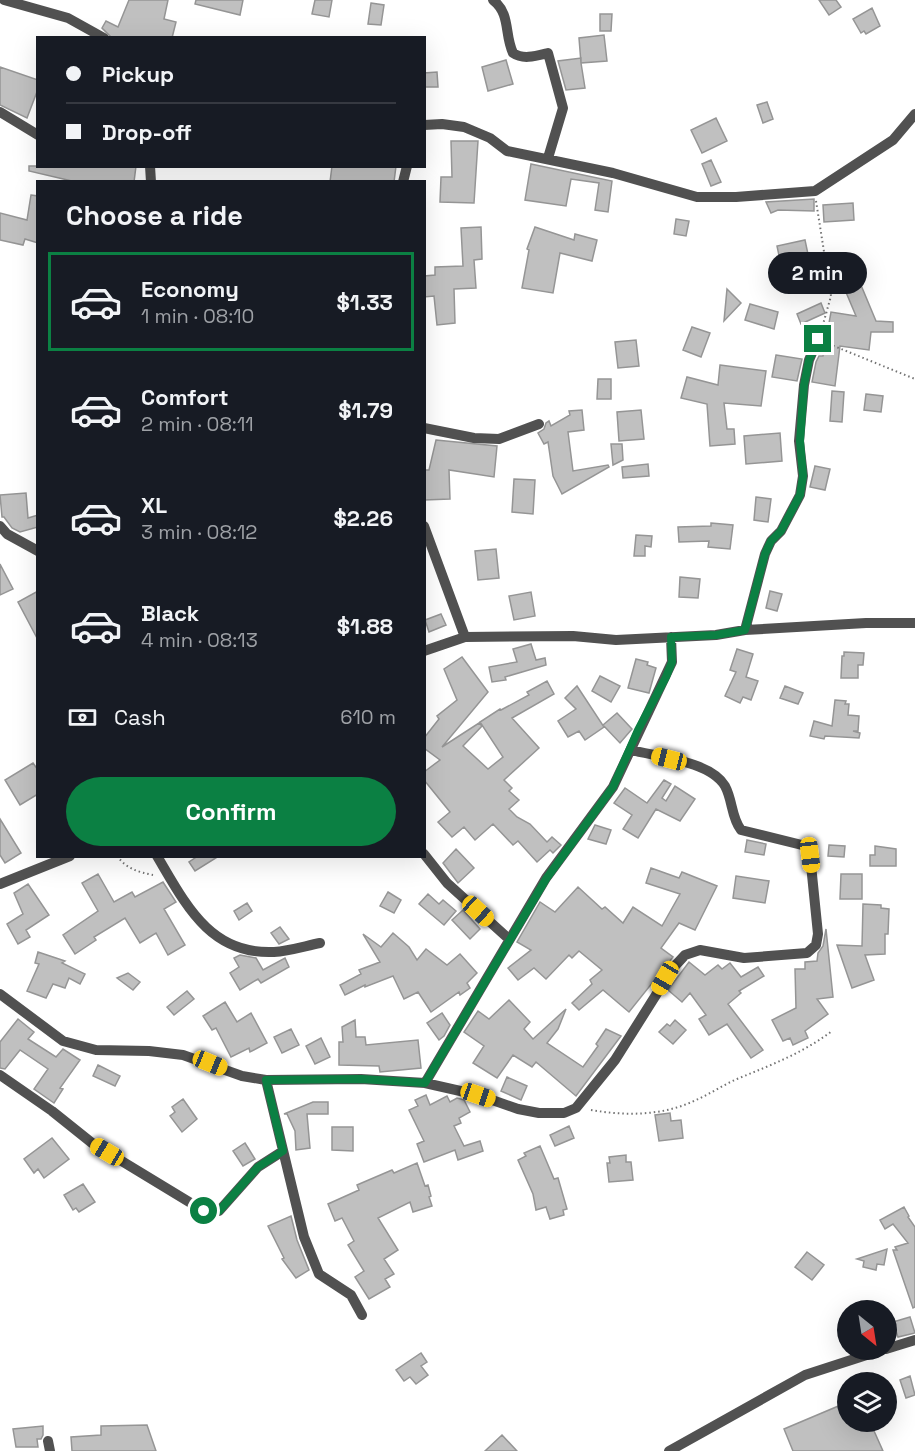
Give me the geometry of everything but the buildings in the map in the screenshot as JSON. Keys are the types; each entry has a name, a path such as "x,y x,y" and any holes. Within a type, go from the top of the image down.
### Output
{"street":[{"path":"4,0 68,18 100,36"},
{"path":"493,0 501,6 506,16 513,53 518,56 531,57 548,53 563,108 548,158"},
{"path":"0,112 36,134"},
{"path":"426,125 464,127 490,138 507,151 548,158 697,197 815,191 893,140 915,114"},
{"path":"745,630 765,554 771,541 781,531 800,495 803,476 800,441 804,385 809,360 818,339"},
{"path":"426,428 474,438 498,439 539,424"},
{"path":"0,526 7,534 36,550"},
{"path":"426,531 465,637"},
{"path":"426,650 465,637 573,636 616,640 866,623 915,623"},
{"path":"425,1083 546,879 613,787 672,662 671,637"},
{"path":"0,995 63,1041 96,1050 149,1051 183,1055 242,1076 266,1080 361,1079 425,1083 539,1113 564,1113 576,1108 615,1060 665,978 685,955 699,950 744,958 807,953 816,945 818,934 810,855 806,846 741,830 735,822 725,786 706,768 630,750"},
{"path":"426,857 447,883 509,939"},
{"path":"1,880 64,858"},
{"path":"159,858 198,920 224,943 255,951 275,952 320,943"},
{"path":"0,1075 52,1111 92,1143 204,1211 219,1211 258,1167 283,1151"},
{"path":"266,1080 304,1237 319,1274 351,1295 362,1315"},
{"path":"897,1345 915,1340"},
{"path":"669,1451 805,1375 851,1360"}],"path":[{"path":"815,191 831,297 818,339 915,379"},
{"path":"119,858 137,872 168,874"},
{"path":"576,1108 621,1115 668,1111 694,1101 734,1080 796,1056 832,1031"}],"route":[{"path":"204,1211 219,1211 229,1203 258,1167 283,1151 266,1080 361,1079 425,1083 546,879 613,787 672,662 671,637 716,635 745,630 765,554 771,541 781,531 800,495 803,476 800,441 804,385 809,360 818,339"}]}
